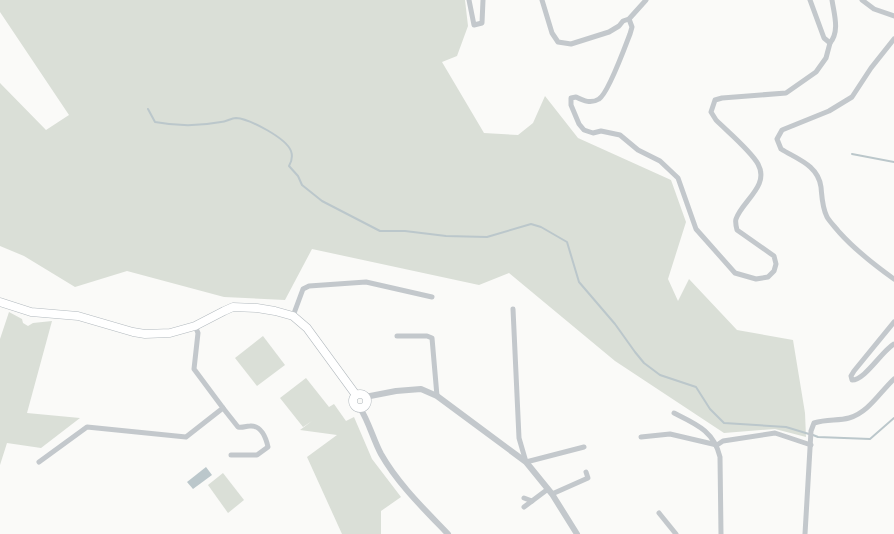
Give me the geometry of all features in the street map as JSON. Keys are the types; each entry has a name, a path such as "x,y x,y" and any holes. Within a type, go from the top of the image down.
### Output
{"main road":[{"path":"0,302 31,312 78,316 139,333 170,333 195,326 233,307 257,308 293,316 307,328 356,395"},
{"path":"356,395 365,397 366,403 360,408 356,407 353,402 356,395"}],"street":[{"path":"469,0 474,25 482,23 483,0"},
{"path":"542,0 552,33 558,42 571,44 609,32 623,21 629,19 646,0"},
{"path":"810,0 824,38 830,43"},
{"path":"629,19 632,27 630,34 608,87 601,98 593,102 584,101 576,97 571,98 571,105 579,124 584,130 593,133 601,132 620,135 638,150 660,161 678,178 696,229 735,273 756,279 768,277 774,271 776,264 774,256 737,230 735,220 758,186 760,166 716,120 711,112 712,105 715,100 722,98 786,93 816,72 826,58 830,43 835,37 832,0"},
{"path":"862,0 874,9 894,16"},
{"path":"894,39 871,68 852,97 829,112 782,130 777,139 781,149 808,164 817,174 827,218 858,251 894,280"},
{"path":"293,316 303,289 309,286 366,282 432,297"},
{"path":"513,309 519,438 526,462"},
{"path":"894,322 854,371 851,376 852,380 862,378 884,351 894,344"},
{"path":"195,326 198,333 194,369 238,427 252,426 260,429 266,438 268,446 257,455 231,455"},
{"path":"397,336 427,336 432,338 437,396"},
{"path":"805,534 811,431 814,423 825,420 848,419 857,415 866,409 894,379"},
{"path":"365,397 396,391 421,390 437,396 526,462 550,492 578,534"},
{"path":"39,462 87,427 186,437 223,408"},
{"path":"360,408 380,452 394,475 448,534"},
{"path":"674,413 699,425 717,445 720,458 721,534"},
{"path":"642,437 670,434 717,445 723,441 776,433 811,445"},
{"path":"526,462 584,447"},
{"path":"524,507 550,492 588,478 586,472"},
{"path":"524,498 532,501"},
{"path":"660,512 676,534"}],"shaded area":[{"path":"0,0 465,0 468,26 457,56 442,62 484,133 518,135 533,123 545,96 578,138 671,180 686,222 668,279 678,301 689,279 737,330 793,340 805,413 806,437 775,429 724,433 615,361 509,273 479,285 312,249 285,300 224,297 127,271 75,287 24,256 0,246 0,83 46,130 69,115 0,12"},
{"path":"9,312 22,319 23,323 28,326 33,323 52,321 27,413 80,418 41,448 7,443 0,465 0,339"},
{"path":"263,336 285,365 257,386 235,358"},
{"path":"306,378 329,407 334,404 346,421 354,417 372,459 401,497 381,511 381,534 342,534 307,457 337,435 300,430 312,421 303,427 280,398"},
{"path":"206,467 212,475 193,489 187,482"},
{"path":"223,473 244,500 228,513 208,485"}],"waterway":[{"path":"148,109 155,122 196,125 223,122 236,118 258,125 275,135 288,146 292,155 289,166 298,176 302,185 322,201 380,231 487,237 531,224 541,227 567,242 579,282 615,324 644,363 660,375 696,387 710,409 724,423 786,427 809,434"},
{"path":"852,154 894,162"},
{"path":"813,435 818,437 870,439 894,418"}]}
